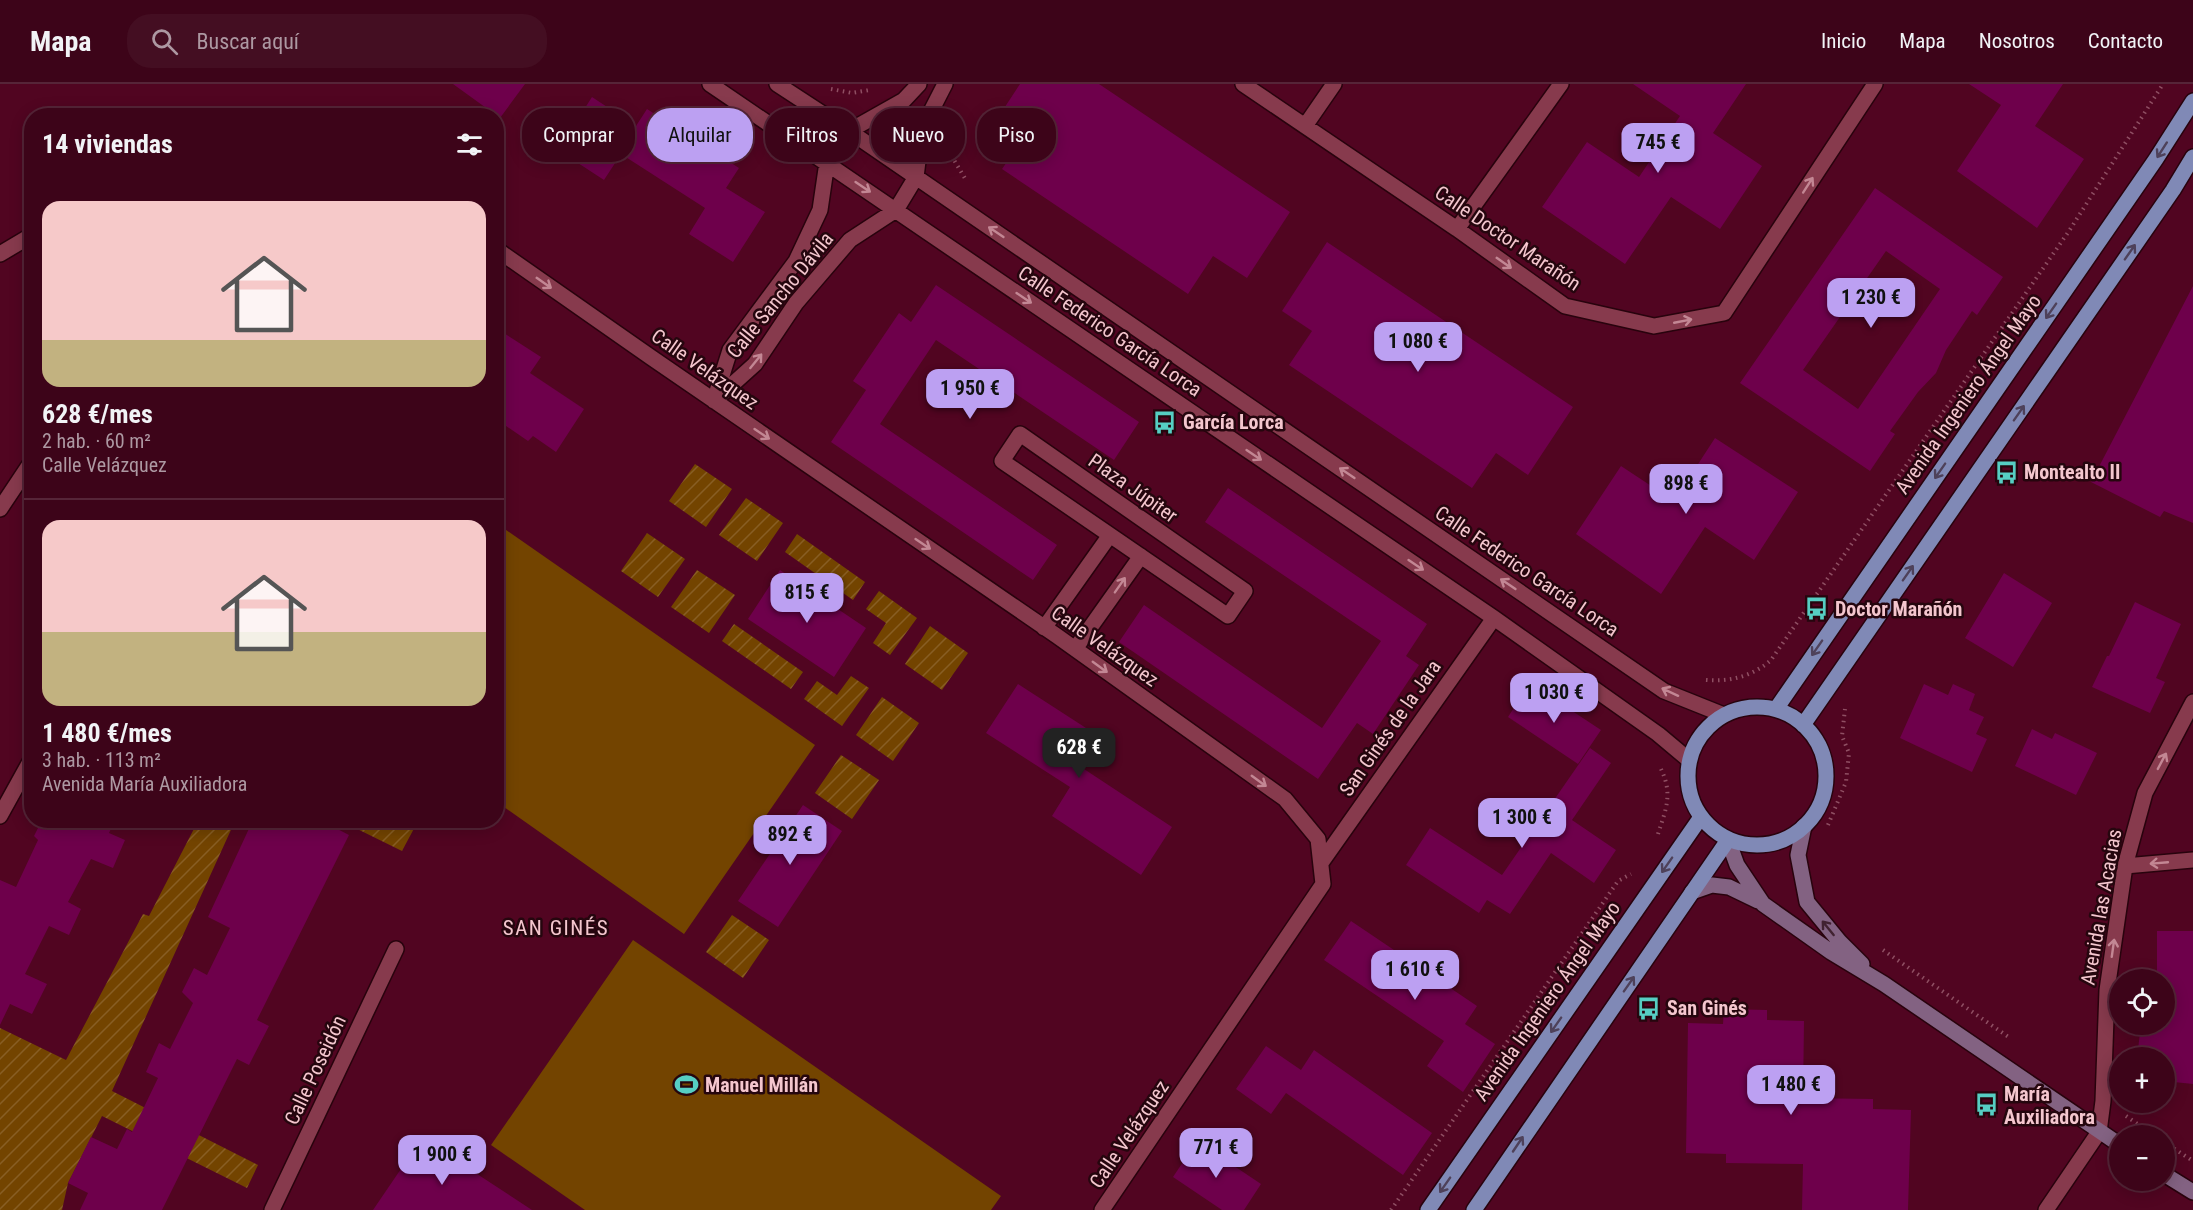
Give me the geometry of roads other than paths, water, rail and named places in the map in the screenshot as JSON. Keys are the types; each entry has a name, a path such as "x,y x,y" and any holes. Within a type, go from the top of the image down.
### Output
{"main road":[{"name":"Avenida Ingeniero Ángel Mayo","path":"1776,709 2156,159 2193,101"},
{"path":"1803,725 2166,200 2193,157"},
{"path":"1749,707 1776,709 1803,725 1820,748 1826,775 1820,803 1804,826 1783,840 1772,844 1747,845 1728,840 1713,830 1693,804 1687,775 1689,760 1702,734 1724,715 1749,707"},
{"name":"Avenida Ingeniero Ángel Mayo","path":"1428,1210 1701,817"},
{"path":"1474,1210 1728,840"}],"street":[{"name":"Calle Federico García Lorca","path":"711,84 765,120"},
{"name":"Calle Federico García Lorca","path":"777,84 814,108"},
{"path":"859,125 904,100 919,84"},
{"path":"916,177 922,129 945,84"},
{"name":"Calle Doctor Marañón","path":"1243,84 1457,229 1565,306 1654,326 1724,313 1875,84"},
{"path":"1305,126 1334,84"},
{"path":"1457,229 1561,84"},
{"name":"Calle Federico García Lorca","path":"859,138 1664,691 1724,715"},
{"name":"Calle Federico García Lorca","path":"827,162 1494,618 1658,734 1689,760"},
{"name":"Calle Sancho Dávila","path":"714,401 730,350 796,261 820,210 827,162"},
{"name":"Calle Sancho Dávila","path":"714,401 755,364 796,303 850,240 896,210 916,177"},
{"path":"0,254 24,240"},
{"name":"Calle Velázquez","path":"504,255 1044,628 1285,799 1318,839 1323,884 1102,1210"},
{"name":"Plaza Júpiter","path":"1020,434 1245,591 1228,616 1141,556 1002,461 1020,434"},
{"path":"0,509 24,473"},
{"path":"1044,628 1110,535"},
{"path":"1074,649 1141,556"},
{"name":"San Ginés de la Jara","path":"1321,863 1494,618"},
{"name":"Avenida las Acacias","path":"2099,1131 2103,1101 2108,990 2125,866 2145,793 2193,702"},
{"path":"0,816 24,772"},
{"path":"1804,826 1798,855 1807,902 1839,941 1884,984"},
{"path":"1728,840 1737,865 1763,904"},
{"path":"2125,866 2193,860"},
{"path":"1692,892 1712,885 1729,887 1763,904 2109,1138"},
{"name":"Calle Poseidón","path":"272,1210 396,949"},
{"path":"2046,1210 2099,1131"},
{"path":"2175,1181 2193,1192"}],"place":[{"name":"García Lorca","path":"1165,422"},
{"name":"Montealto II","path":"2006,472"},
{"name":"Doctor Marañón","path":"1817,609"},
{"name":"San Ginés","path":"1649,1008"},
{"name":"Manuel Millán","path":"687,1085"},
{"name":"María Auxiliadora","path":"1986,1105"}],"district":[{"name":"SAN GINÉS","path":"556,928"}]}
